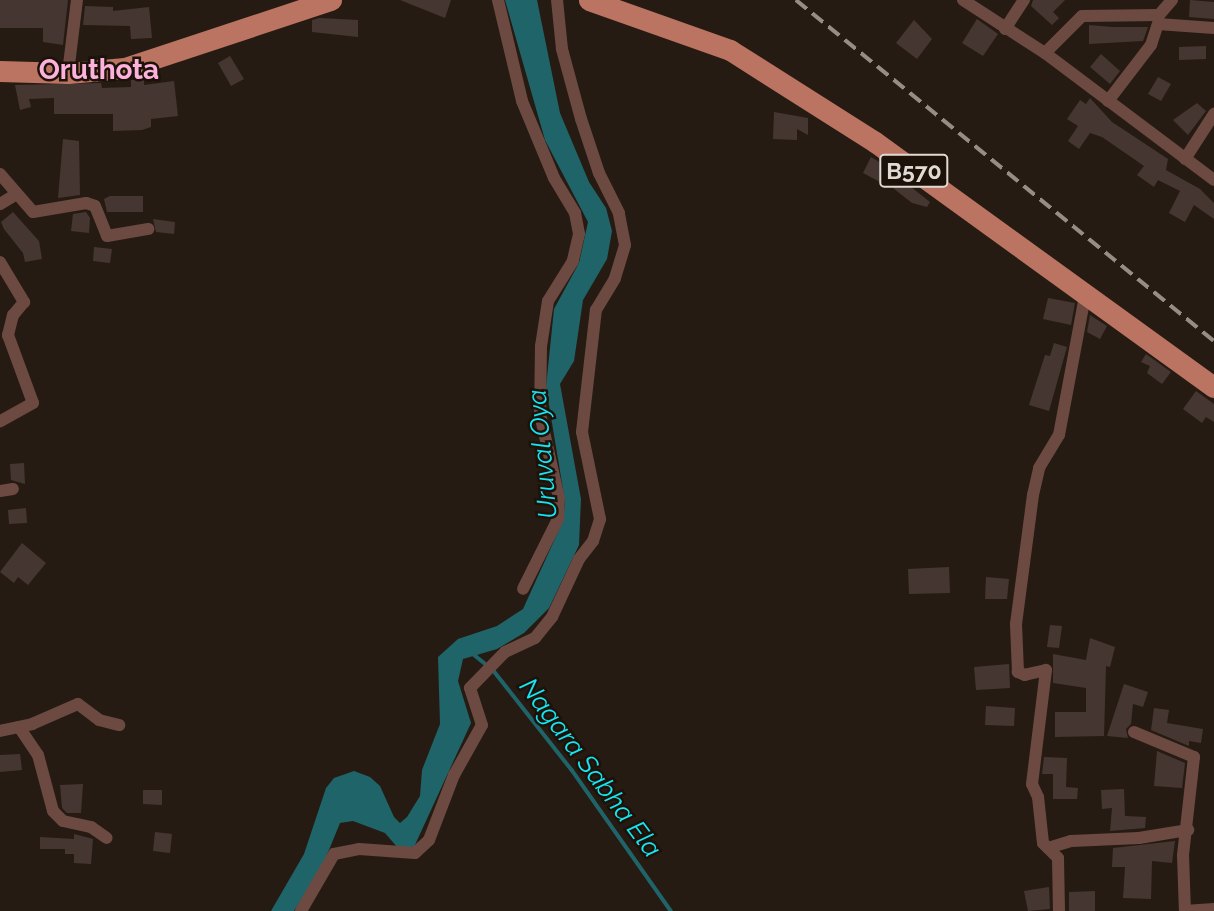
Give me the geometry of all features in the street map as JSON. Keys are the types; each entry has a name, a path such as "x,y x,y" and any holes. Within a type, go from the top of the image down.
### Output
{"main road":[{"path":"0,71 68,74 157,60 331,0"},
{"name":"B570","path":"589,0 730,50 875,142 1084,296 1214,387"}],"street":[{"path":"68,74 77,0"},
{"path":"498,0 522,101 554,178 575,213 579,234 573,261 548,301 541,346 540,414 559,498 558,519 523,589"},
{"path":"301,911 334,854 359,849 415,853 429,840 454,775 482,725 470,688 494,662 536,638 552,618 579,559 593,541 600,519 582,432 596,310 615,278 625,244 619,213 599,173 581,118 562,48 557,0"},
{"path":"963,0 1045,53 1214,180"},
{"path":"1005,29 1024,0"},
{"path":"1045,53 1082,16 1159,15 1172,0"},
{"path":"1108,101 1151,45 1158,24 1214,28"},
{"path":"1185,159 1214,114"},
{"path":"0,174 15,195 33,212 86,203 95,206 107,236 148,229"},
{"path":"0,204 15,195"},
{"path":"0,262 24,302 13,315 8,335 33,403 0,421"},
{"path":"1059,911 1058,858 1043,843 1032,784 1046,670 1025,675 1018,672 1016,624 1033,495 1039,468 1059,435 1084,296"},
{"path":"0,731 19,727 79,704 99,720 120,725"},
{"path":"19,727 38,755 53,811 63,821 91,827 107,838"},
{"path":"1134,732 1193,754 1185,911 1214,909"},
{"path":"1048,848 1071,841 1139,838 1188,830"}],"water":[{"path":"505,0 537,0 560,113 589,182 606,208 612,231 607,259 583,300 574,361 560,384 581,499 579,545 549,608 524,633 497,649 463,659 458,681 471,723 414,847 398,848 385,833 353,821 340,823 322,867 294,911 271,911 304,854 326,788 334,778 354,771 370,777 380,786 394,817 400,823 407,817 420,796 422,770 440,724 438,657 458,639 497,626 523,609 563,521 565,501 546,387 554,309 579,263 588,222 545,140"}],"building":[{"path":"0,0 68,0 63,45 43,42 43,28 0,28"},
{"path":"400,0 451,0 445,18"},
{"path":"1033,0 1065,0 1053,12 1059,18 1052,25 1031,6"},
{"path":"1190,0 1214,2 1214,19 1189,17"},
{"path":"85,6 113,7 113,11 149,7 152,38 131,39 130,26 83,25"},
{"path":"977,19 998,34 983,56 962,43"},
{"path":"312,20 358,20 358,37 312,32"},
{"path":"914,20 932,39 917,59 896,43"},
{"path":"1089,25 1148,27 1143,41 1089,44"},
{"path":"1206,46 1206,59 1179,60 1179,47"},
{"path":"1101,54 1120,71 1110,84 1090,67"},
{"path":"230,56 244,79 231,86 218,63"},
{"path":"1158,77 1171,84 1161,101 1148,94"},
{"path":"144,79 144,85 174,81 178,116 151,119 151,127 142,130 113,131 113,114 54,114 54,98 29,99 31,107 20,110 15,85 101,83 102,88 131,87 131,80"},
{"path":"1090,98 1112,122 1168,159 1166,170 1200,189 1214,203 1214,219 1194,205 1185,222 1169,213 1180,191 1158,180 1154,187 1137,175 1144,166 1102,137 1090,133 1079,149 1068,141 1078,126 1067,119 1080,100 1086,104"},
{"path":"1197,103 1206,111 1188,135 1173,120"},
{"path":"774,112 808,118 808,135 797,129 797,140 773,139"},
{"path":"63,139 79,141 80,195 58,198"},
{"path":"871,157 889,168 882,183 863,173"},
{"path":"906,183 930,202 927,207 912,203 893,188"},
{"path":"110,196 143,196 143,212 107,212 104,199"},
{"path":"13,212 39,241 42,259 25,262 23,253 4,229 1,222"},
{"path":"86,212 90,218 89,233 71,231 73,214"},
{"path":"153,219 175,222 174,234 156,232"},
{"path":"94,247 112,249 110,263 93,261"},
{"path":"1048,298 1075,303 1071,325 1043,319"},
{"path":"1090,315 1107,326 1100,339 1087,332"},
{"path":"1054,343 1067,347 1049,411 1029,405 1045,355 1050,356"},
{"path":"1146,354 1171,372 1162,384 1147,373 1150,366 1141,362"},
{"path":"1196,391 1214,404 1214,422 1206,417 1202,423 1183,409"},
{"path":"24,463 25,484 11,480 10,464"},
{"path":"26,508 27,523 9,524 8,510"},
{"path":"22,543 46,563 28,585 18,577 14,583 0,572"},
{"path":"949,567 950,593 909,594 908,569"},
{"path":"986,577 1009,579 1007,599 985,599"},
{"path":"1050,625 1062,626 1059,648 1047,647"},
{"path":"1090,638 1115,647 1110,667 1106,666 1104,736 1055,737 1055,712 1086,712 1086,688 1053,683 1053,654 1086,660"},
{"path":"1009,664 1010,688 976,690 974,667"},
{"path":"1124,684 1148,692 1143,707 1133,704 1131,724 1126,729 1128,738 1107,736"},
{"path":"986,706 1015,708 1014,726 985,725"},
{"path":"1154,708 1169,710 1167,723 1203,729 1201,743 1189,741 1189,746 1151,730"},
{"path":"1157,751 1185,763 1182,788 1154,786"},
{"path":"20,754 22,770 0,772 0,755"},
{"path":"1044,757 1067,758 1066,787 1078,788 1077,799 1053,799 1053,774 1042,774"},
{"path":"83,784 81,813 67,813 62,808 60,785"},
{"path":"1124,789 1125,816 1146,817 1145,828 1110,831 1112,808 1102,809 1101,790"},
{"path":"143,790 162,790 162,805 143,804"},
{"path":"155,832 172,834 170,853 153,851"},
{"path":"74,834 93,839 91,864 74,863 74,854 65,854 65,849 40,849 40,837 74,839"},
{"path":"1175,841 1172,863 1152,861 1151,899 1123,898 1125,867 1112,867 1113,848"},
{"path":"1049,887 1050,909 1028,911 1024,891"},
{"path":"1095,891 1095,911 1069,911 1069,892"}],"waterway":[{"name":"Nagara Sabha Ela","path":"472,653 494,671 572,770 671,911"}],"railway":[{"path":"796,0 1214,341"}],"district":[{"name":"Oruthota","path":"99,70"}],"water label":[{"name":"Uruval Oya","path":"543,454"}]}
